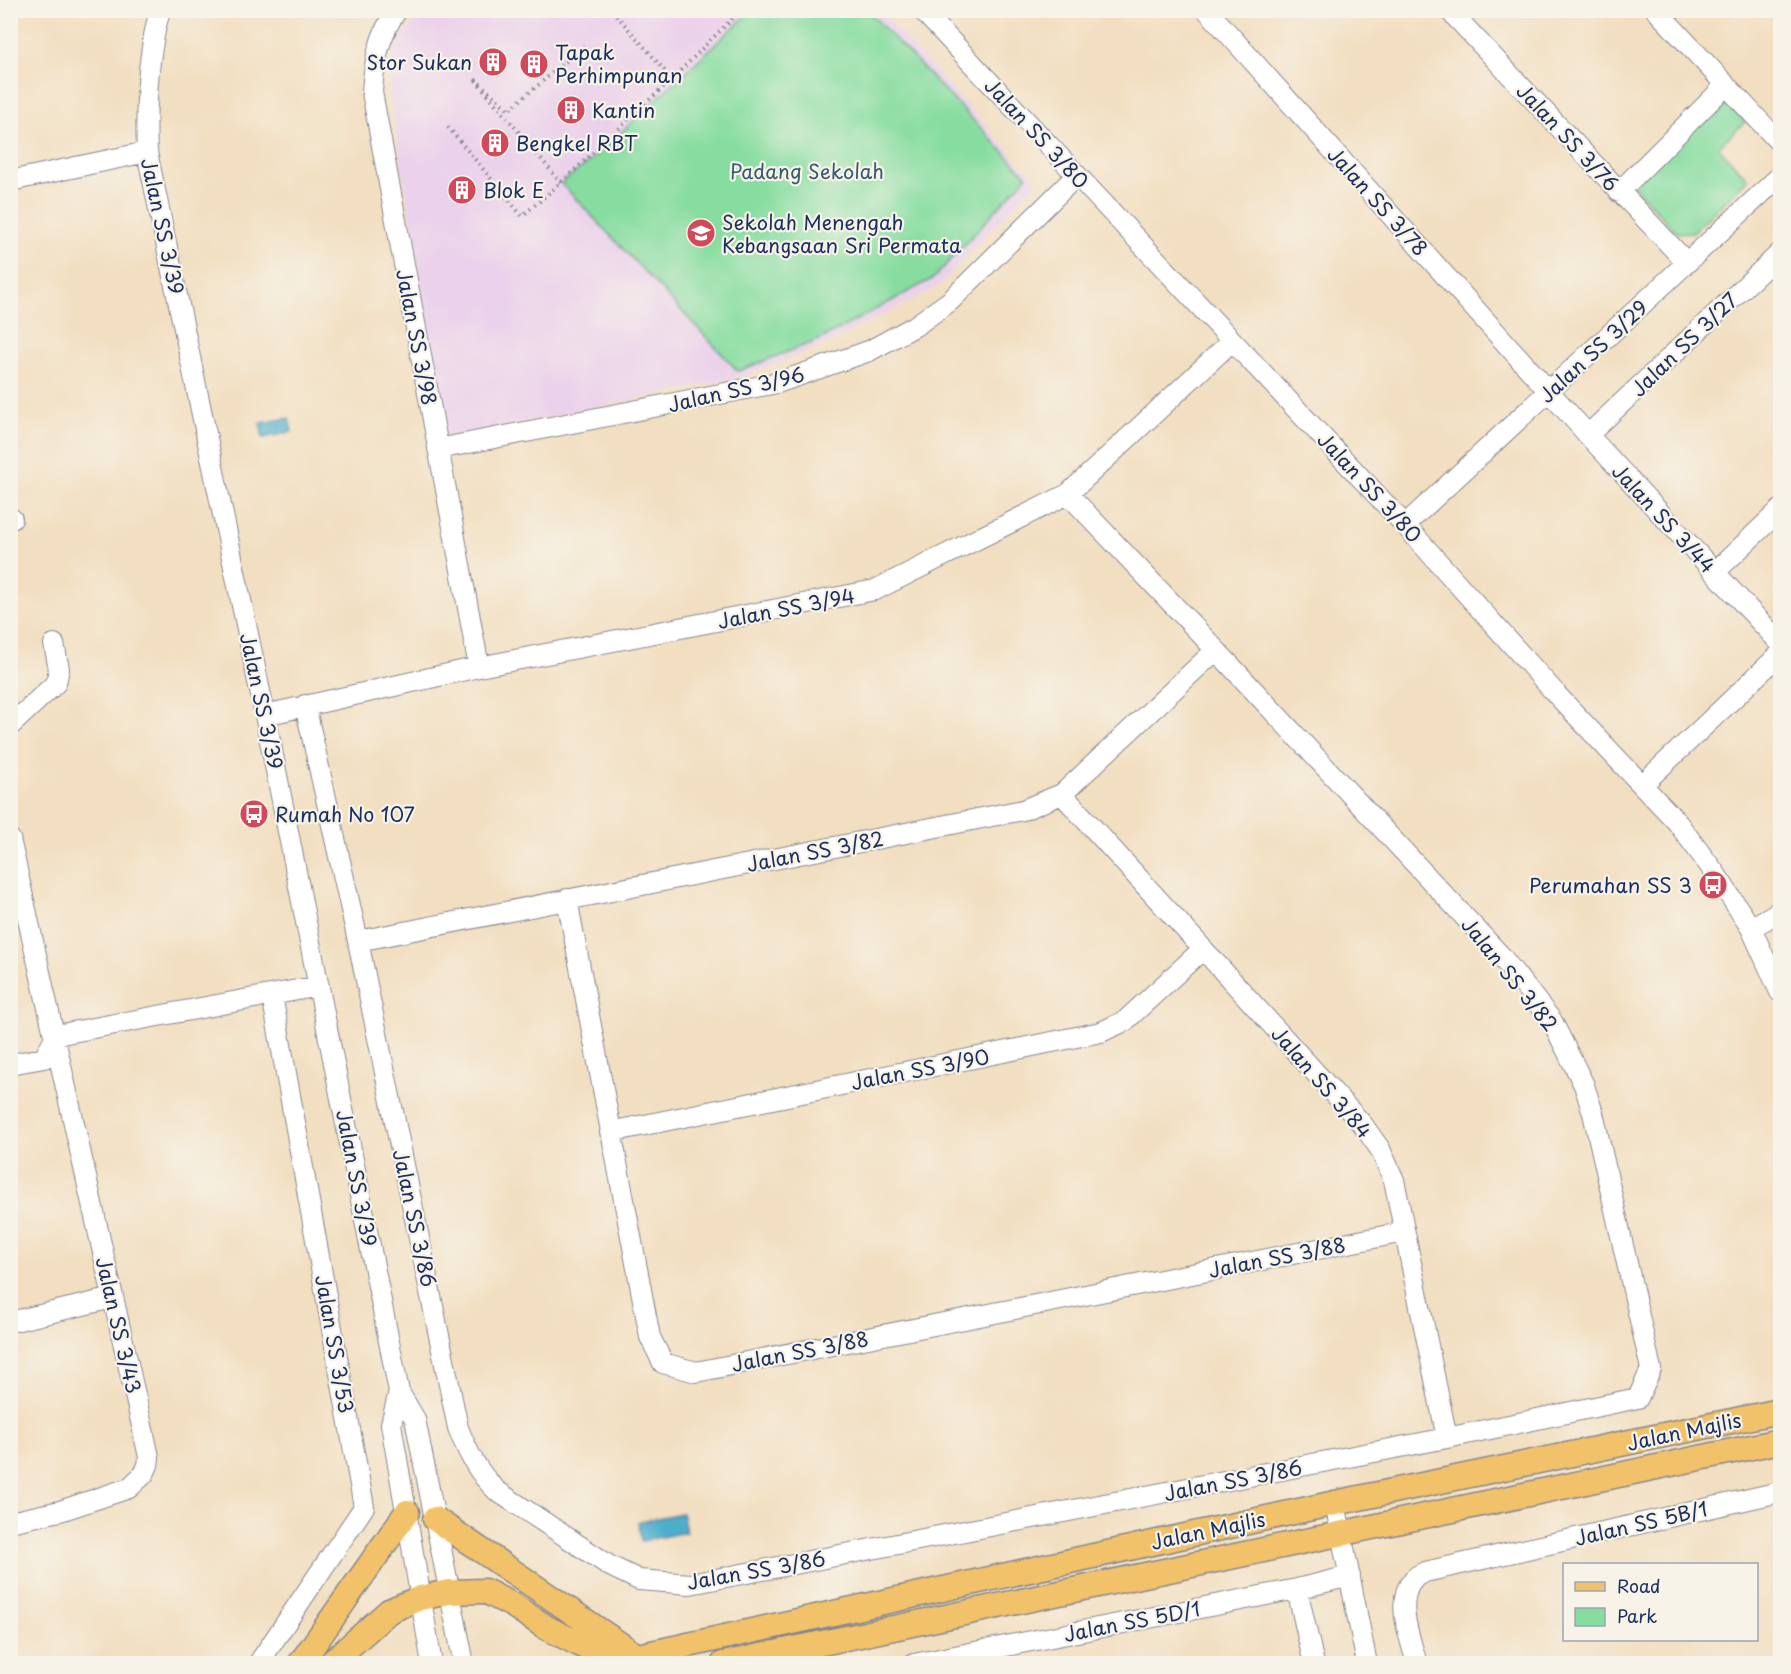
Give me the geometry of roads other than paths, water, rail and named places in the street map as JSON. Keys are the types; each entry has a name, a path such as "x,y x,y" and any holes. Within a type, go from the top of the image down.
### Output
{"main road":[{"name":"Jalan Majlis","path":"330,1664 389,1611 420,1598 449,1592 485,1591 514,1606 547,1628 591,1650 638,1656 1335,1503 1780,1411"},
{"name":"Jalan Majlis","path":"723,1664 1780,1441"},
{"path":"300,1664 407,1512"},
{"path":"435,1519 638,1656"}],"street":[{"name":"Jalan SS 3/39","path":"160,10 149,63 146,110 147,152 266,715 399,1392 416,1419 464,1664"},
{"name":"Jalan SS 3/80","path":"922,10 1405,525 1557,694 1677,822 1715,873 1751,928 1780,992"},
{"name":"Jalan SS 3/78","path":"1207,10 1549,392"},
{"name":"Jalan SS 3/76","path":"1449,10 1687,263"},
{"path":"1656,10 1780,142"},
{"name":"Jalan SS 3/98","path":"397,11 380,41 372,92 479,667"},
{"path":"1619,192 1726,85"},
{"path":"10,181 147,152"},
{"name":"Jalan SS 3/96","path":"438,449 777,384 869,351 915,326 950,301 1076,176"},
{"name":"Jalan SS 3/29","path":"1405,525 1780,176"},
{"name":"Jalan SS 3/27","path":"1588,435 1780,253"},
{"name":"Jalan SS 3/94","path":"266,715 479,667 875,591 1068,494 1232,341"},
{"name":"Jalan SS 3/44","path":"1549,392 1780,643"},
{"name":"Jalan SS 3/82","path":"1068,494 1501,956 1552,1021 1584,1085 1593,1113 1651,1369 1648,1380"},
{"path":"1714,572 1780,510"},
{"path":"10,726 56,683 59,669 54,644"},
{"name":"Jalan SS 3/82","path":"358,941 1023,810 1062,794 1216,650"},
{"path":"1642,785 1780,654"},
{"name":"Jalan SS 3/86","path":"305,705 358,941 458,1428 468,1454 482,1476 497,1491 610,1566 639,1580 690,1584 1447,1438 1638,1398 1648,1380"},
{"name":"Jalan SS 3/84","path":"1062,794 1363,1125 1380,1149 1394,1180 1447,1438"},
{"name":"Jalan SS 3/43","path":"10,839 56,1035 149,1457 144,1474 129,1488 60,1511 10,1522"},
{"name":"Jalan SS 3/88","path":"567,899 650,1337 663,1363 696,1372 1404,1232"},
{"path":"1751,928 1780,911"},
{"name":"Jalan SS 3/90","path":"610,1132 1101,1032 1125,1021 1203,949"},
{"path":"10,1064 44,1058 56,1035 319,986"},
{"name":"Jalan SS 3/53","path":"258,1664 364,1507 272,995"},
{"path":"10,1322 113,1298"},
{"name":"Jalan SS 3/39","path":"399,1392 391,1424 432,1664"},
{"name":"Jalan SS 5B/1","path":"1417,1664 1405,1612 1406,1594 1413,1579 1425,1572 1780,1492"},
{"path":"1335,1503 1367,1664"},
{"name":"Jalan SS 5D/1","path":"914,1664 1297,1589 1350,1576"},
{"path":"1297,1589 1314,1664"}],"water":[{"path":"289,418 292,432 263,438 260,423"},
{"path":"682,1513 686,1532 641,1541 638,1522"}],"place":[{"name":"Stor Sukan","path":"493,62"},
{"name":"Tapak Perhimpunan","path":"534,64"},
{"name":"Kantin","path":"571,110"},
{"name":"Bengkel RBT","path":"495,143"},
{"name":"Blok E","path":"462,190"},
{"name":"Sekolah Menengah Kebangsaan Sri Permata","path":"701,233"},
{"name":"Rumah No 107","path":"254,814"},
{"name":"Perumahan SS 3","path":"1713,885"}],"park label":[{"name":"Padang Sekolah","path":"807,171"}]}
